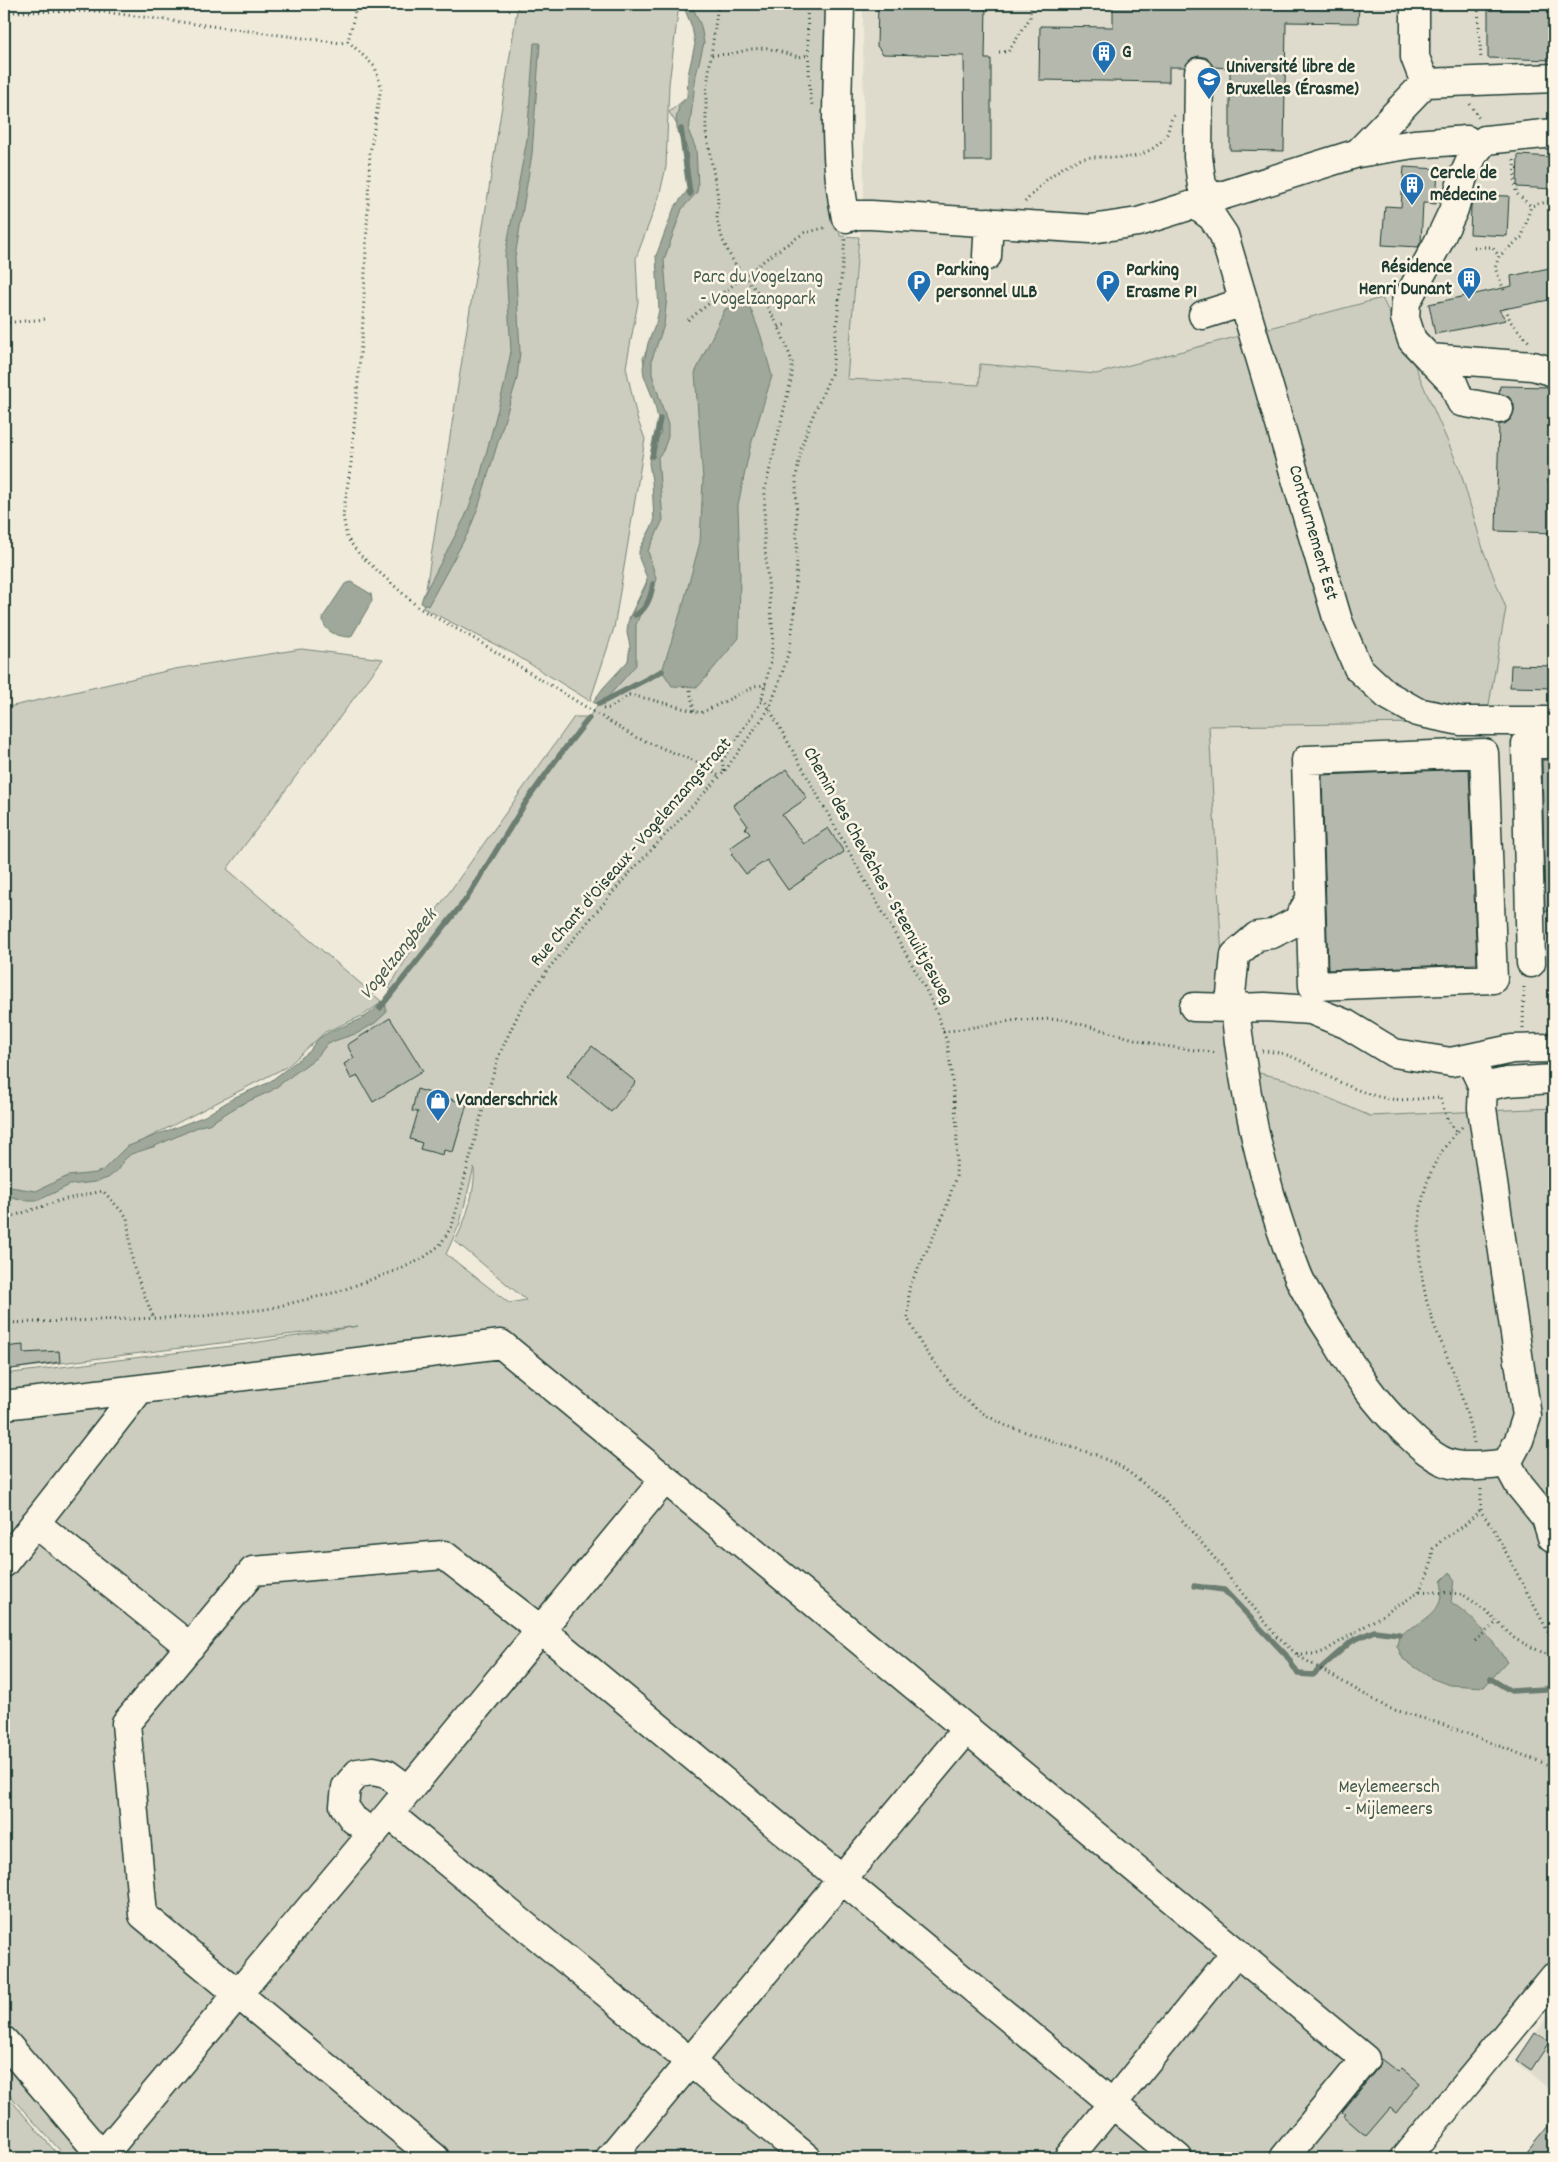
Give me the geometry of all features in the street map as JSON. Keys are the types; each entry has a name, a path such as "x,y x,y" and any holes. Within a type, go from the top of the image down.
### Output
{"street":[{"path":"840,4 838,159 846,218 857,215 871,215 1091,229 1138,222 1358,152 1414,144 1554,133"},
{"path":"1425,83 1415,56 1428,4"},
{"path":"1358,152 1425,83 1554,78"},
{"path":"1199,85 1198,157 1203,201"},
{"path":"1476,140 1473,154 1463,177 1450,217 1406,302 1405,318 1412,340 1453,383 1461,402 1499,409"},
{"name":"Contournement Est","path":"1203,201 1224,234 1338,621 1358,668 1387,695 1416,712 1461,721 1554,721"},
{"path":"982,256 984,222"},
{"path":"1204,319 1246,307"},
{"path":"1429,358 1533,366 1554,372"},
{"path":"1531,964 1526,744 1554,744"},
{"path":"1484,753 1493,979 1313,986 1310,899 1306,760 1484,753"},
{"path":"1310,899 1297,921 1272,934 1258,936 1235,955 1231,994 1252,1117 1267,1180 1283,1233 1298,1275 1325,1322 1356,1375 1391,1418 1425,1450 1453,1465 1480,1467 1508,1463"},
{"path":"1272,934 1292,942 1312,962"},
{"path":"1194,1007 1265,1007 1311,1010 1346,1024 1394,1053 1451,1062 1512,1049 1554,1048"},
{"path":"1483,1097 1507,1082 1554,1079 1554,1055"},
{"path":"1470,1059 1483,1097 1527,1416 1519,1440 1508,1463"},
{"path":"4,1405 501,1344 1365,2059 1284,2158"},
{"path":"4,1563 140,1389"},
{"path":"1508,1463 1519,1485 1546,1518 1552,1536"},
{"path":"4,2041 103,2157 410,1790 665,1479"},
{"path":"35,1522 190,1647"},
{"path":"435,2158 143,1915 126,1723 253,1571 444,1555 541,1630 1178,2158"},
{"path":"610,2158 967,1729"},
{"path":"410,1790 387,1774 373,1771 358,1773 346,1787 344,1806 353,1819 381,1824 690,2062 807,2158"},
{"path":"1068,2158 1236,1952"},
{"path":"1405,2158 1554,1977"}],"path":[{"path":"348,41 357,4"},
{"path":"718,4 706,93 706,132 718,197 717,220 723,242 744,277 759,293 779,327 792,361 792,376 765,489 764,538 772,634 766,685 762,700 722,761 724,772"},
{"path":"999,52 1008,52 1030,18 1031,4"},
{"path":"1428,4 1554,6"},
{"path":"1478,6 1481,60 1487,80"},
{"path":"4,12 97,11 341,43 348,41"},
{"path":"348,41 374,67 381,86 370,154 363,321 351,463 343,515 347,538 360,555 419,608 473,638 635,737 706,766 720,777"},
{"path":"712,55 767,48 799,57 808,55"},
{"path":"1456,82 1485,129 1476,140"},
{"path":"1018,204 1025,202 1047,179 1069,164 1092,157 1132,158 1152,149 1166,136 1172,117 1199,85"},
{"path":"1514,136 1516,193 1531,206"},
{"path":"1531,206 1554,200"},
{"path":"1504,290 1495,268 1499,256 1522,237 1531,206"},
{"path":"688,320 774,253 804,234 832,225"},
{"name":"Rue Chant d'Oiseaux - Vogelenzangstraat","path":"4,1323 154,1319 242,1312 293,1303 337,1292 400,1269 432,1253 447,1236 452,1226 499,1055 522,1006 549,968 614,891 724,772 768,708 779,683 789,651 794,618 797,557 796,477 801,449 808,427 832,372 845,236"},
{"path":"1474,247 1492,247 1499,256"},
{"path":"1506,308 1510,321 1529,341"},
{"path":"4,323 46,319"},
{"path":"779,327 787,324"},
{"path":"603,709 610,708 629,695 701,714 756,686 766,685"},
{"path":"690,690 694,711"},
{"name":"Chemin des Chevêches - Steenuiltjesweg","path":"762,700 765,701 925,988 937,1013 947,1042 957,1128 956,1176 944,1214 909,1288 908,1319 914,1334 958,1394 981,1412 1004,1425 1096,1455 1122,1467 1170,1506 1217,1561 1277,1637 1318,1668 1388,1708 1442,1724 1554,1767"},
{"path":"1524,1028 1523,966 1531,964"},
{"path":"943,1032 1017,1020 1062,1019 1156,1045 1183,1050 1280,1052 1306,1062 1334,1079 1380,1096 1401,1099 1440,1097 1447,1119 1457,1133"},
{"path":"1483,1097 1436,1160 1427,1178 1418,1236 1426,1299 1456,1378 1470,1424 1480,1467 1481,1512 1492,1526 1554,1643"},
{"path":"4,1219 62,1200 103,1191 127,1217 133,1266 154,1319"},
{"path":"1297,1654 1317,1654 1325,1651 1420,1591 1431,1565 1433,1549 1442,1540 1464,1526 1481,1508"},
{"path":"1420,1591 1462,1594 1484,1609 1515,1639 1554,1658"},
{"path":"1475,1641 1497,1622"}],"shaded area":[{"path":"686,4 693,4 701,26 704,43 696,75 689,132 696,149 698,186 697,192 682,209 664,260 667,297 664,325 652,359 652,374 668,425 668,437 663,451 658,457 663,520 648,551 656,578 655,585 636,625 636,665 600,706 593,702 628,661 630,646 627,633 628,622 646,585 647,578 639,558 639,551 654,522 649,463 650,456 661,432 654,401 644,376 643,368 648,343 659,310 656,256 674,208 690,187 687,148 678,133 676,120 679,106 687,97 688,75 695,44 692,27 685,10"},
{"name":"Université libre de Bruxelles (Érasme)","path":"863,4 1554,4 1554,1108 1370,1116 1285,1079 1227,1066 1208,725 1421,723 1488,710 1506,608 1484,552 1460,470 1411,357 1382,298 1096,374 980,364 979,385 847,379 864,196"},
{"path":"534,43 540,43 532,154 515,257 520,352 517,379 479,505 469,531 428,606 421,603 423,596 465,517 478,484 504,386 511,351 505,255 527,139"},
{"path":"748,302 761,336 772,376 750,448 738,505 739,638 698,687 672,686 662,671 700,542 703,480 695,373 725,309"},
{"path":"351,582 371,594 372,601 351,637 332,633 325,626 323,617 345,584"},
{"path":"381,1001 386,1005 386,1013 375,1023 358,1033 328,1043 317,1057 271,1091 238,1106 209,1124 131,1154 124,1160 117,1171 108,1178 95,1182 70,1185 39,1200 24,1200 4,1195 4,1186 36,1191 68,1176 96,1173 103,1170 126,1147 205,1116 235,1097 268,1083 310,1051 324,1035 364,1017 374,1010"},
{"path":"1450,1572 1454,1580 1451,1602 1482,1629 1507,1662 1484,1687 1449,1685 1431,1678 1403,1659 1397,1646 1399,1634 1417,1625 1437,1608 1442,1591 1441,1581"},
{"path":"1554,2009 1554,2093 1515,2061"}],"green space":[{"path":"518,4 679,4 669,84 666,167 659,197 636,258 638,302 626,367 637,418 645,439 614,628 590,701 514,654 423,608"},
{"path":"687,4 828,4 840,236 859,237 847,379 979,385 980,364 1096,374 1382,298 1411,357 1460,470 1484,552 1506,608 1488,710 1436,704 1407,693 1383,675 1329,623 1421,723 1209,726 1228,1066 1285,1079 1370,1116 1554,1108 1554,1957 1463,2075 1395,2158 67,2158 4,2089 4,1374 247,1344 358,1326 4,1370 4,708 175,669 301,649 383,659 227,869 381,1001 362,1016 325,1032 288,1066 146,1139 146,1146 272,1085 323,1041 378,1015 393,991 389,988 428,922 574,717 589,717 628,661 631,651 629,618 649,577 640,548 656,521 651,460 664,437 655,395 647,382 643,358 659,324 662,297 657,266 674,211 690,194 689,144 669,112 691,94 700,41","holes":["474,1167 469,1205 455,1241 526,1300 509,1303 446,1254 460,1223"]},
{"path":"4,2092 59,2156 56,2158 4,2158"}],"building":[{"path":"878,4 986,4 985,59 991,59 991,161 965,161 964,56 883,54 877,46"},
{"name":"G","path":"1113,4 1229,7 1229,4 1357,4 1359,6 1358,23 1286,22 1284,151 1230,150 1230,68 1213,67 1207,58 1199,56 1192,58 1185,67 1169,67 1169,82 1039,80 1040,26 1113,27"},
{"path":"1488,9 1554,10 1554,60 1488,58"},
{"path":"1518,155 1554,157 1554,189 1517,187"},
{"name":"Cercle de médecine","path":"1404,167 1438,169 1436,204 1423,203 1421,242 1418,247 1382,245 1385,206 1401,207"},
{"path":"1474,195 1509,196 1507,236 1470,234 1471,206"},
{"name":"Résidence Henri Dunant","path":"1554,267 1554,299 1499,310 1506,320 1435,334 1429,304 1512,286 1511,276"},
{"path":"1500,386 1551,387 1550,411 1554,411 1554,443 1549,441 1548,482 1554,482 1554,533 1496,531 1499,424 1505,424 1511,419 1514,411 1514,404 1509,397 1499,393"},
{"path":"1511,665 1554,666 1554,688 1510,687"},
{"path":"1542,760 1554,760 1554,910 1545,911"},
{"path":"787,769 807,798 782,815 804,844 828,828 844,852 788,890 767,860 746,874 731,854 733,853 730,848 750,834 745,828 748,826 733,805"},
{"path":"1469,769 1477,964 1328,970 1322,775"},
{"path":"390,1018 423,1071 373,1102 358,1076 351,1079 344,1064 354,1058 347,1045"},
{"path":"592,1046 636,1082 611,1112 567,1076"},
{"path":"417,1089 467,1104 453,1152 444,1150 443,1155 420,1149 422,1143 410,1139 418,1112 412,1111"},
{"path":"23,1345 23,1353 59,1351 60,1362 4,1370 4,1347"},
{"path":"1535,2033 1549,2043 1531,2070 1517,2060"},
{"path":"1381,2059 1398,2072 1402,2068 1420,2083 1396,2113 1390,2108 1366,2136 1343,2116 1345,2114 1342,2112 1377,2069"},
{"path":"1554,2119 1554,2158 1522,2158"}],"waterway":[{"name":"Vogelzangbeek","path":"681,129 690,194"},
{"name":"Vogelzangbeek","path":"652,456 660,419"},
{"name":"Vogelzangbeek","path":"635,615 643,610 648,602 653,584"},
{"path":"599,704 662,671"},
{"name":"Vogelzangbeek","path":"380,1008 467,898 526,802 589,718"},
{"path":"1194,1586 1224,1590 1286,1655 1298,1674 1313,1675 1352,1641 1374,1631 1399,1634"},
{"path":"1491,1679 1511,1691 1546,1689 1554,1685"}],"place":[{"name":"G","path":"1104,74"},
{"name":"Université libre de Bruxelles (Érasme)","path":"1209,100"},
{"name":"Cercle de médecine","path":"1412,206"},
{"name":"Résidence Henri Dunant","path":"1469,300"},
{"name":"Parking personnel ULB","path":"919,303"},
{"name":"Parking Erasme P1","path":"1108,303"},
{"name":"Vanderschrick","path":"438,1122"}],"park label":[{"name":"Parc du Vogelzang - Vogelzangpark","path":"758,289"},
{"name":"Meylemeersch - Mijlemeers","path":"1389,1799"}]}
